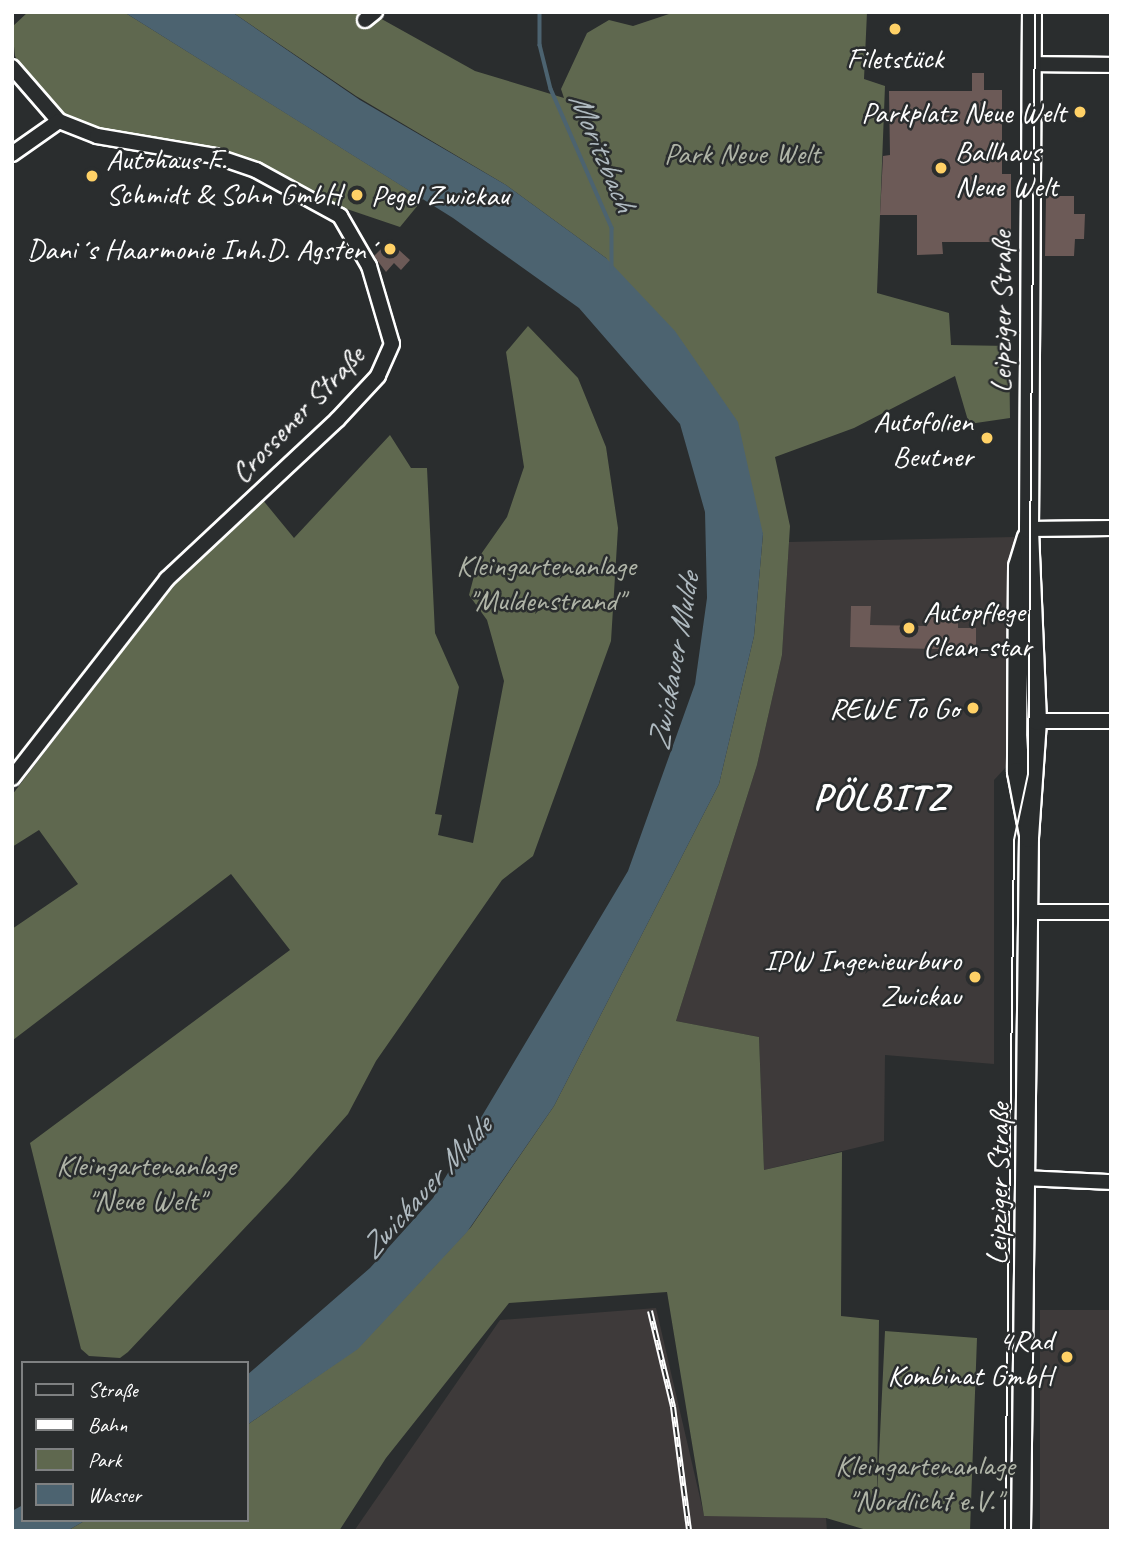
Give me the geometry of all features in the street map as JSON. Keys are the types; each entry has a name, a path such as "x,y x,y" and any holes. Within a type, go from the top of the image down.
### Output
{"street":[{"name":"Leipziger Straße","path":"1021,1531 1030,838 1037,721 1029,529 1032,12"},
{"path":"1032,64 1111,65"},
{"name":"Crossener Straße","path":"12,67 59,121 97,136 215,156 256,170 340,216 369,266 392,344 378,376 327,430 167,579 12,778"},
{"path":"12,154 59,121"},
{"path":"1029,529 1111,528"},
{"name":"Leipziger Straße","path":"1029,529 1018,566 1017,772 1030,838"},
{"path":"1037,721 1111,721"},
{"path":"1030,912 1111,912"},
{"path":"1025,1178 1111,1182"}],"shaded area":[{"path":"1014,537 1009,764 994,780 994,1064 885,1055 884,1141 764,1170 759,1037 676,1021 757,765 782,655 789,542"},
{"path":"656,1308 704,1515 826,1518 827,1531 354,1531 500,1320"},
{"path":"1040,1310 1111,1310 1111,1531 1040,1531"}],"green space":[{"path":"28,12 124,12 423,199 400,227 341,207 258,165 101,133 63,116 29,83 15,56 12,27"},
{"path":"232,12 369,12 475,71 564,98 561,89 587,33 609,20 633,26 675,12 867,12 864,79 885,86 877,293 949,313 951,345 1009,346 1010,418 969,424 955,376 854,428 775,457 790,526 782,655 757,765 676,1021 759,1037 764,1170 842,1152 841,1316 879,1320 877,1497 885,1331 977,1338 970,1531 870,1531 826,1518 704,1516 667,1292 509,1303 386,1458 339,1531 67,1531 83,1522 248,1522 248,1424 358,1348 471,1227 554,1106 719,784 754,636 763,534 606,258 506,185 356,96"},
{"path":"528,326 578,378 606,447 618,528 611,641 533,856 502,880 376,1061 348,1114 288,1182 128,1352 120,1358 89,1356 81,1349 30,1143 290,950 231,874 13,1040 12,929 78,884 39,830 12,847 12,795 194,557 262,499 294,538 390,435 411,468 427,468 435,633 459,687 435,814 442,815 438,835 473,843 504,681 487,620 469,595 479,557 507,517 524,467 506,352"}],"water":[{"path":"124,12 232,12 360,100 506,185 606,258 675,331 738,422 763,534 754,636 719,784 554,1106 467,1232 358,1349 248,1424 248,1374 370,1268 433,1198 628,871 695,684 707,598 705,512 680,424 579,308 453,218"},
{"path":"21,1506 21,1522 83,1522 67,1531 12,1531 12,1511"}],"building":[{"name":"Ballhaus Neue Welt","path":"972,73 984,73 984,90 1002,90 1002,174 1011,174 1011,242 942,242 943,254 917,255 917,215 880,215 883,156 890,155 889,91 972,91"},
{"path":"1046,196 1074,196 1074,214 1085,214 1084,239 1075,239 1074,256 1045,256"},
{"name":"Dani´s Haarmonie Inh.D. Agsten´","path":"389,241 410,260 401,270 394,263 386,272 374,256"},
{"name":"Autopflege Clean-star","path":"851,606 871,606 870,625 927,626 928,616 958,617 958,628 976,628 976,650 850,647"}],"waterway":[{"name":"Moritzbach","path":"540,12 540,45 551,89 612,228 612,269"}],"tram line":[{"path":"1005,1531 1014,840 1028,774 1035,12"}],"railway":[{"path":"650,1311 673,1407 689,1531"}],"place":[{"name":"Filetstück","path":"895,29"},
{"name":"Parkplatz Neue Welt","path":"1080,112"},
{"name":"Ballhaus Neue Welt","path":"941,168"},
{"name":"Autohaus F. Schmidt & Sohn GmbH","path":"92,176"},
{"name":"Pegel Zwickau","path":"357,195"},
{"name":"Dani´s Haarmonie Inh.D. Agsten´","path":"390,249"},
{"name":"Autofolien Beutner","path":"987,438"},
{"name":"Autopflege Clean-star","path":"909,628"},
{"name":"REWE To Go","path":"973,708"},
{"name":"IPW Ingenieurburo Zwickau","path":"975,977"},
{"name":"4Rad Kombinat GmbH","path":"1067,1357"}],"district":[{"name":"PÖLBITZ","path":"881,797"}],"park label":[{"name":"Park Neue Welt","path":"742,153"},
{"name":"Kleingartenanlage \"Muldenstrand\"","path":"546,582"},
{"name":"Kleingartenanlage \"Neue Welt\"","path":"146,1182"},
{"name":"Kleingartenanlage \"Nordlicht e.V.\"","path":"925,1482"}],"water label":[{"name":"Zwickauer Mulde","path":"674,662"},
{"name":"Zwickauer Mulde","path":"426,1188"}]}
